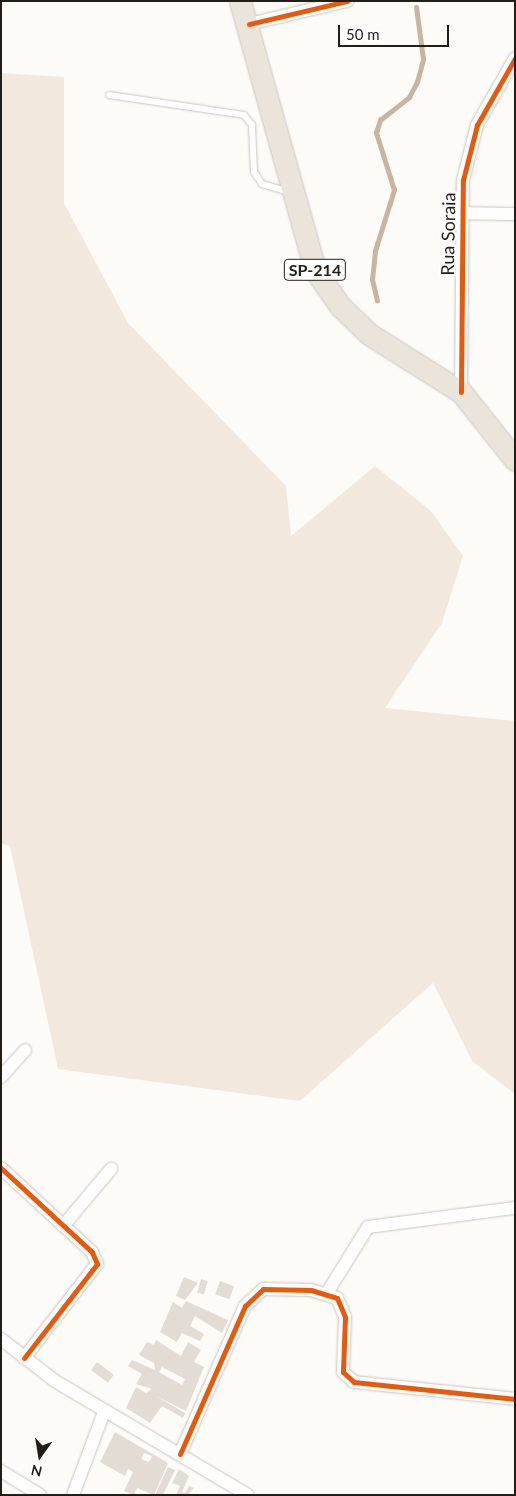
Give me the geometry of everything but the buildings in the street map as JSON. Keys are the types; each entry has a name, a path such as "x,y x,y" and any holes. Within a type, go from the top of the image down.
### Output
{"main road":[{"name":"SP-214","path":"240,1 249,24 315,270 340,306 369,334 461,392 515,460"}],"street":[{"path":"249,24 347,1"},
{"name":"Rua Soraia","path":"461,392 461,213 468,151 476,125 515,58"},
{"name":"Rua Soraia","path":"461,213 515,214"},
{"path":"1,1077 25,1050"},
{"path":"1,1168 92,1252 97,1264 24,1358"},
{"path":"63,1226 111,1169"},
{"path":"327,1292 368,1227 515,1208"},
{"path":"180,1454 254,1295 263,1289 327,1292 343,1306 343,1372 354,1382 515,1399"},
{"path":"1,1339 24,1358 104,1412 180,1454 248,1495"},
{"path":"73,1495 104,1412"},
{"path":"1,1471 40,1495"}],"lane":[{"path":"109,95 244,115 252,125 254,172 262,184 294,193"}],"shaded area":[{"path":"1,73 64,77 64,203 128,323 286,486 291,536 375,466 431,511 463,556 442,623 385,708 515,721 515,1094 472,1061 433,983 300,1101 58,1069 10,846 1,844"}],"waterway":[{"path":"377,301 372,280 375,251 394,190 376,133 380,120 409,97 417,82 423,59 416,7"}],"cycle path":[{"path":"249,24 347,1"},
{"path":"461,392 463,180 477,125 515,58"},
{"path":"1,1168 92,1252 97,1264 24,1358"},
{"path":"180,1454 245,1306 263,1289 311,1290 337,1298 345,1317 343,1372 354,1382 515,1399"}]}
